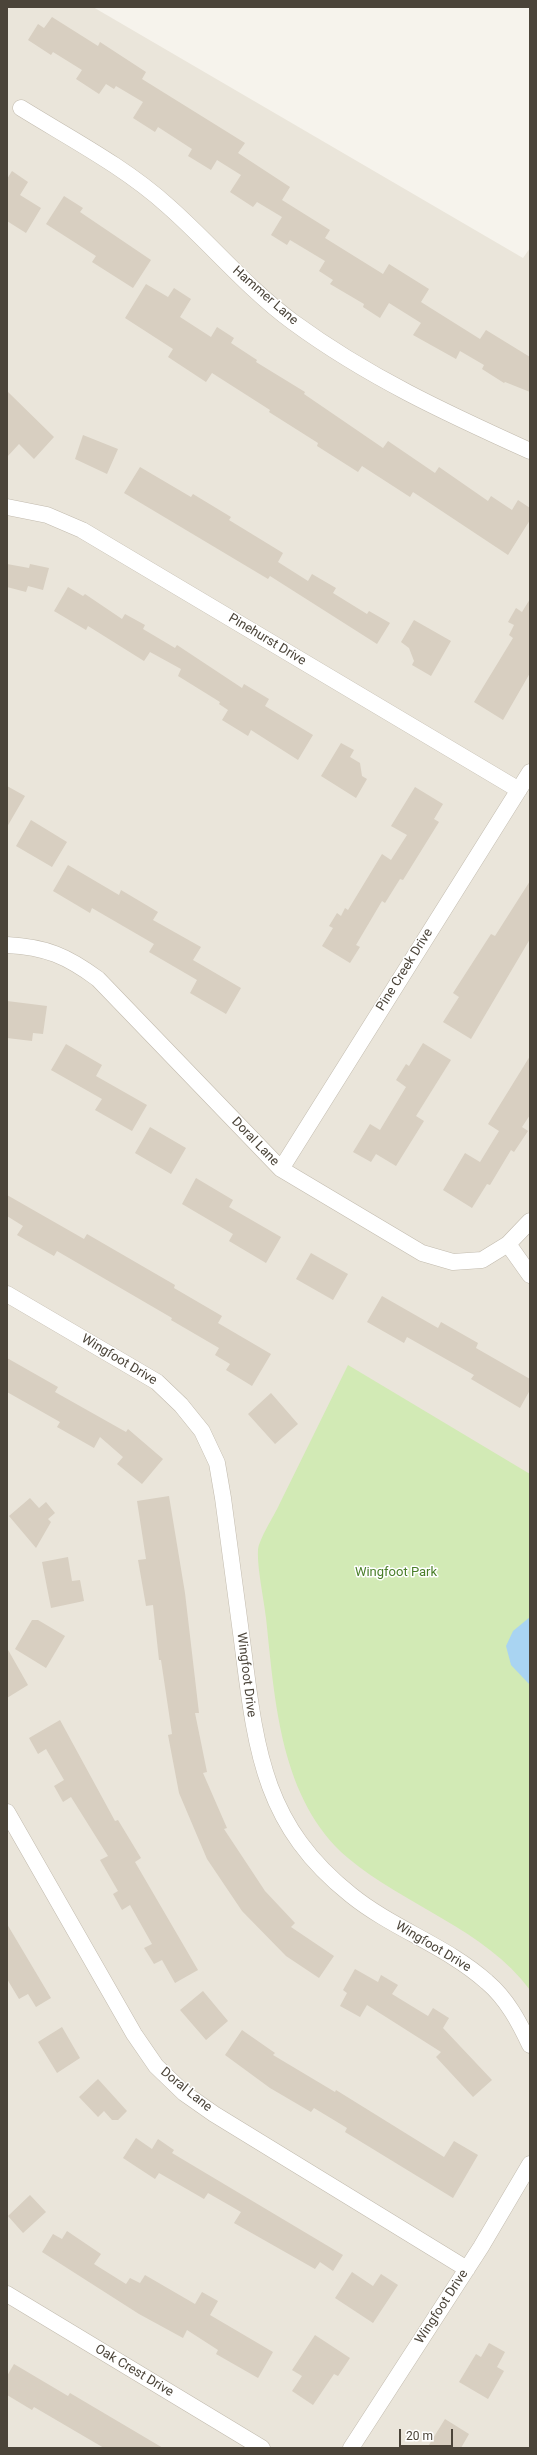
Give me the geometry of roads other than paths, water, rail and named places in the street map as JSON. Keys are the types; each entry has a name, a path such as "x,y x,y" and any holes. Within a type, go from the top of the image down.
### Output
{"street":[{"name":"Hammer Lane","path":"21,108 109,162 168,205 248,284 292,321 339,355 419,400 530,451"},
{"name":"Pinehurst Drive","path":"7,507 47,515 82,530 519,790"},
{"name":"Pine Creek Drive","path":"281,1169 530,772"},
{"name":"Doral Lane","path":"7,945 44,949 61,955 78,964 98,979 281,1169 422,1253 437,1260 468,1262 482,1260 495,1254 508,1244 530,1221"},
{"path":"508,1244 530,1275"},
{"name":"Wingfoot Drive","path":"7,1294 157,1382 181,1405 202,1431 217,1463 223,1498 253,1727 262,1766 276,1802 295,1836 318,1867 352,1896 467,1966 488,1982 516,2016 530,2046"},
{"name":"Doral Lane","path":"7,1812 134,2034 156,2066 184,2093 214,2114 467,2269"},
{"name":"Wingfoot Drive","path":"351,2448 467,2269 530,2164"},
{"name":"Oak Crest Drive","path":"7,2294 262,2448"}],"water":[{"path":"530,1617 530,1685 511,1665 506,1646 513,1631"}],"park label":[{"name":"Wingfoot Park","path":"396,1573"}]}
